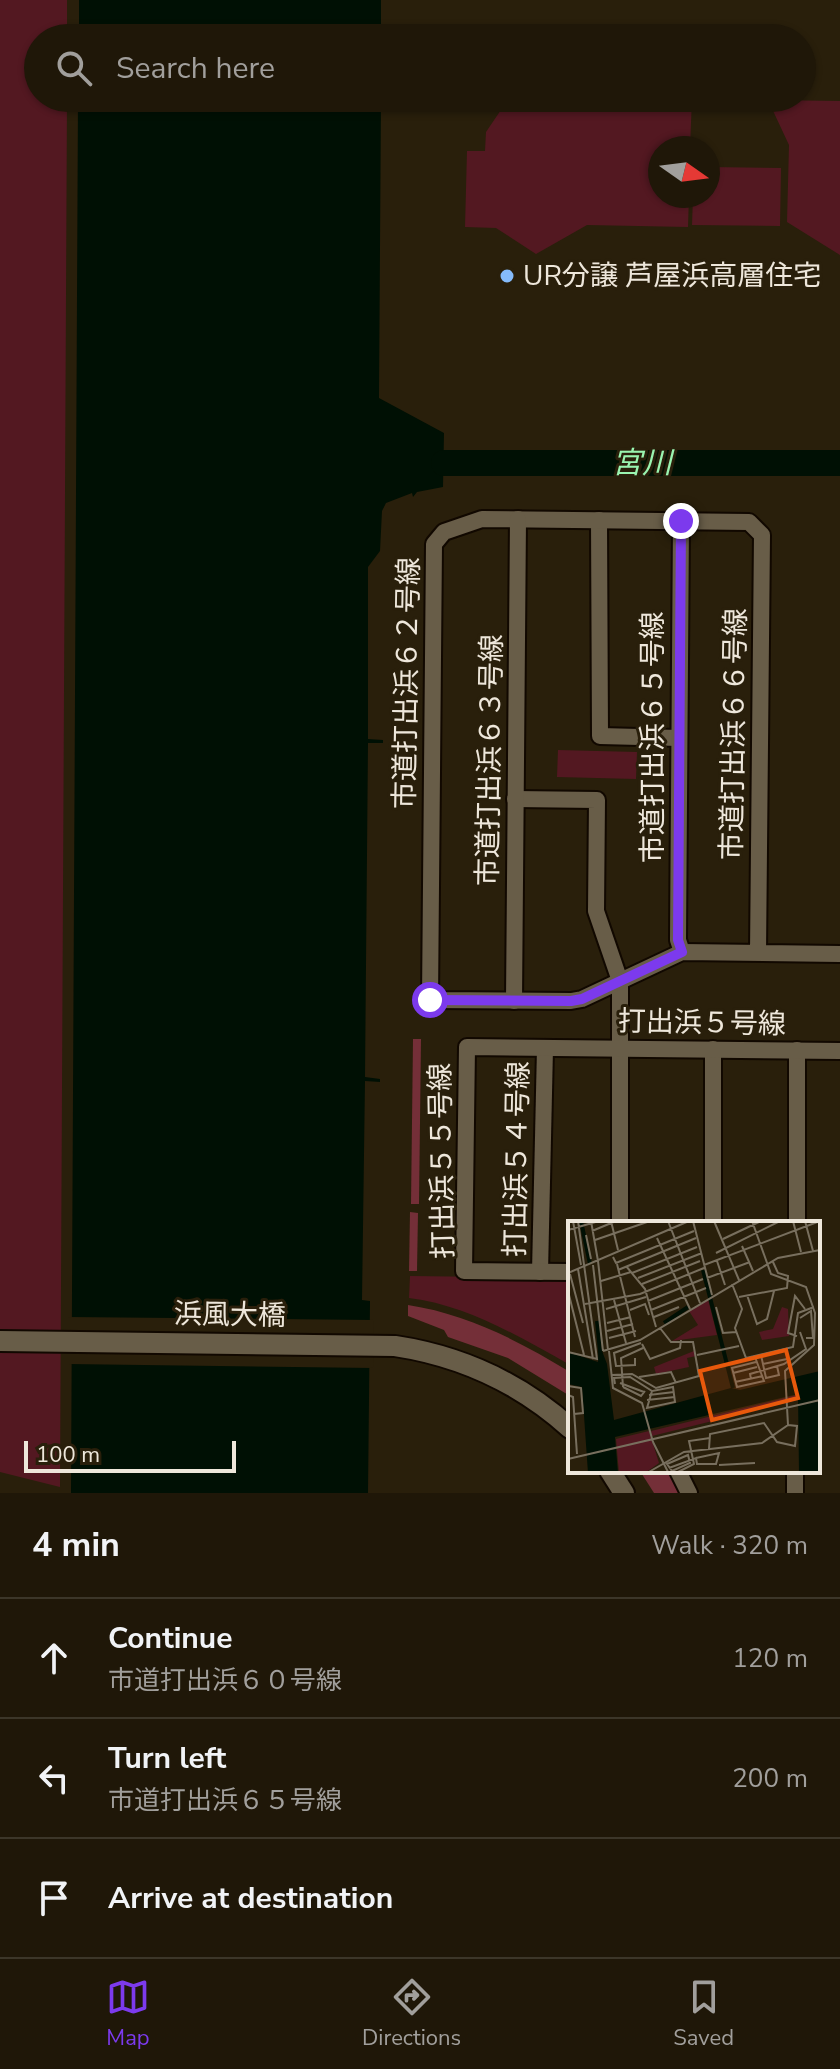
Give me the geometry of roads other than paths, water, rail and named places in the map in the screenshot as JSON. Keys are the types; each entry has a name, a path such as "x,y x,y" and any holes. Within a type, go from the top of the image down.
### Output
{"street":[{"name":"市道打出浜６２号線","path":"514,1001 430,1000 434,544 444,532 482,519 749,522"},
{"name":"市道打出浜６３号線","path":"514,1001 518,519"},
{"path":"599,520 600,736 679,738"},
{"name":"市道打出浜６５号線","path":"681,521 678,940 682,952"},
{"name":"市道打出浜６６号線","path":"749,522 762,535 758,953"},
{"path":"515,799 597,800 596,911 620,981 620,1221"},
{"path":"514,1001 582,999 682,952 840,954"},
{"name":"打出浜５号線","path":"467,1047 840,1051"},
{"name":"打出浜５５号線","path":"467,1047 464,1271 568,1272"},
{"name":"打出浜５４号線","path":"540,1272 545,1048"},
{"path":"713,1049 713,1221"},
{"path":"797,1050 797,1221"},
{"name":"浜風大橋","path":"10,1341 385,1345 439,1355 475,1367 542,1404 568,1426"},
{"path":"611,1473 624,1493"}],"waterway":[{"name":"宮川","path":"444,463 840,463"}],"place":[{"name":"UR分譲 芦屋浜高層住宅","path":"507,276"}]}
